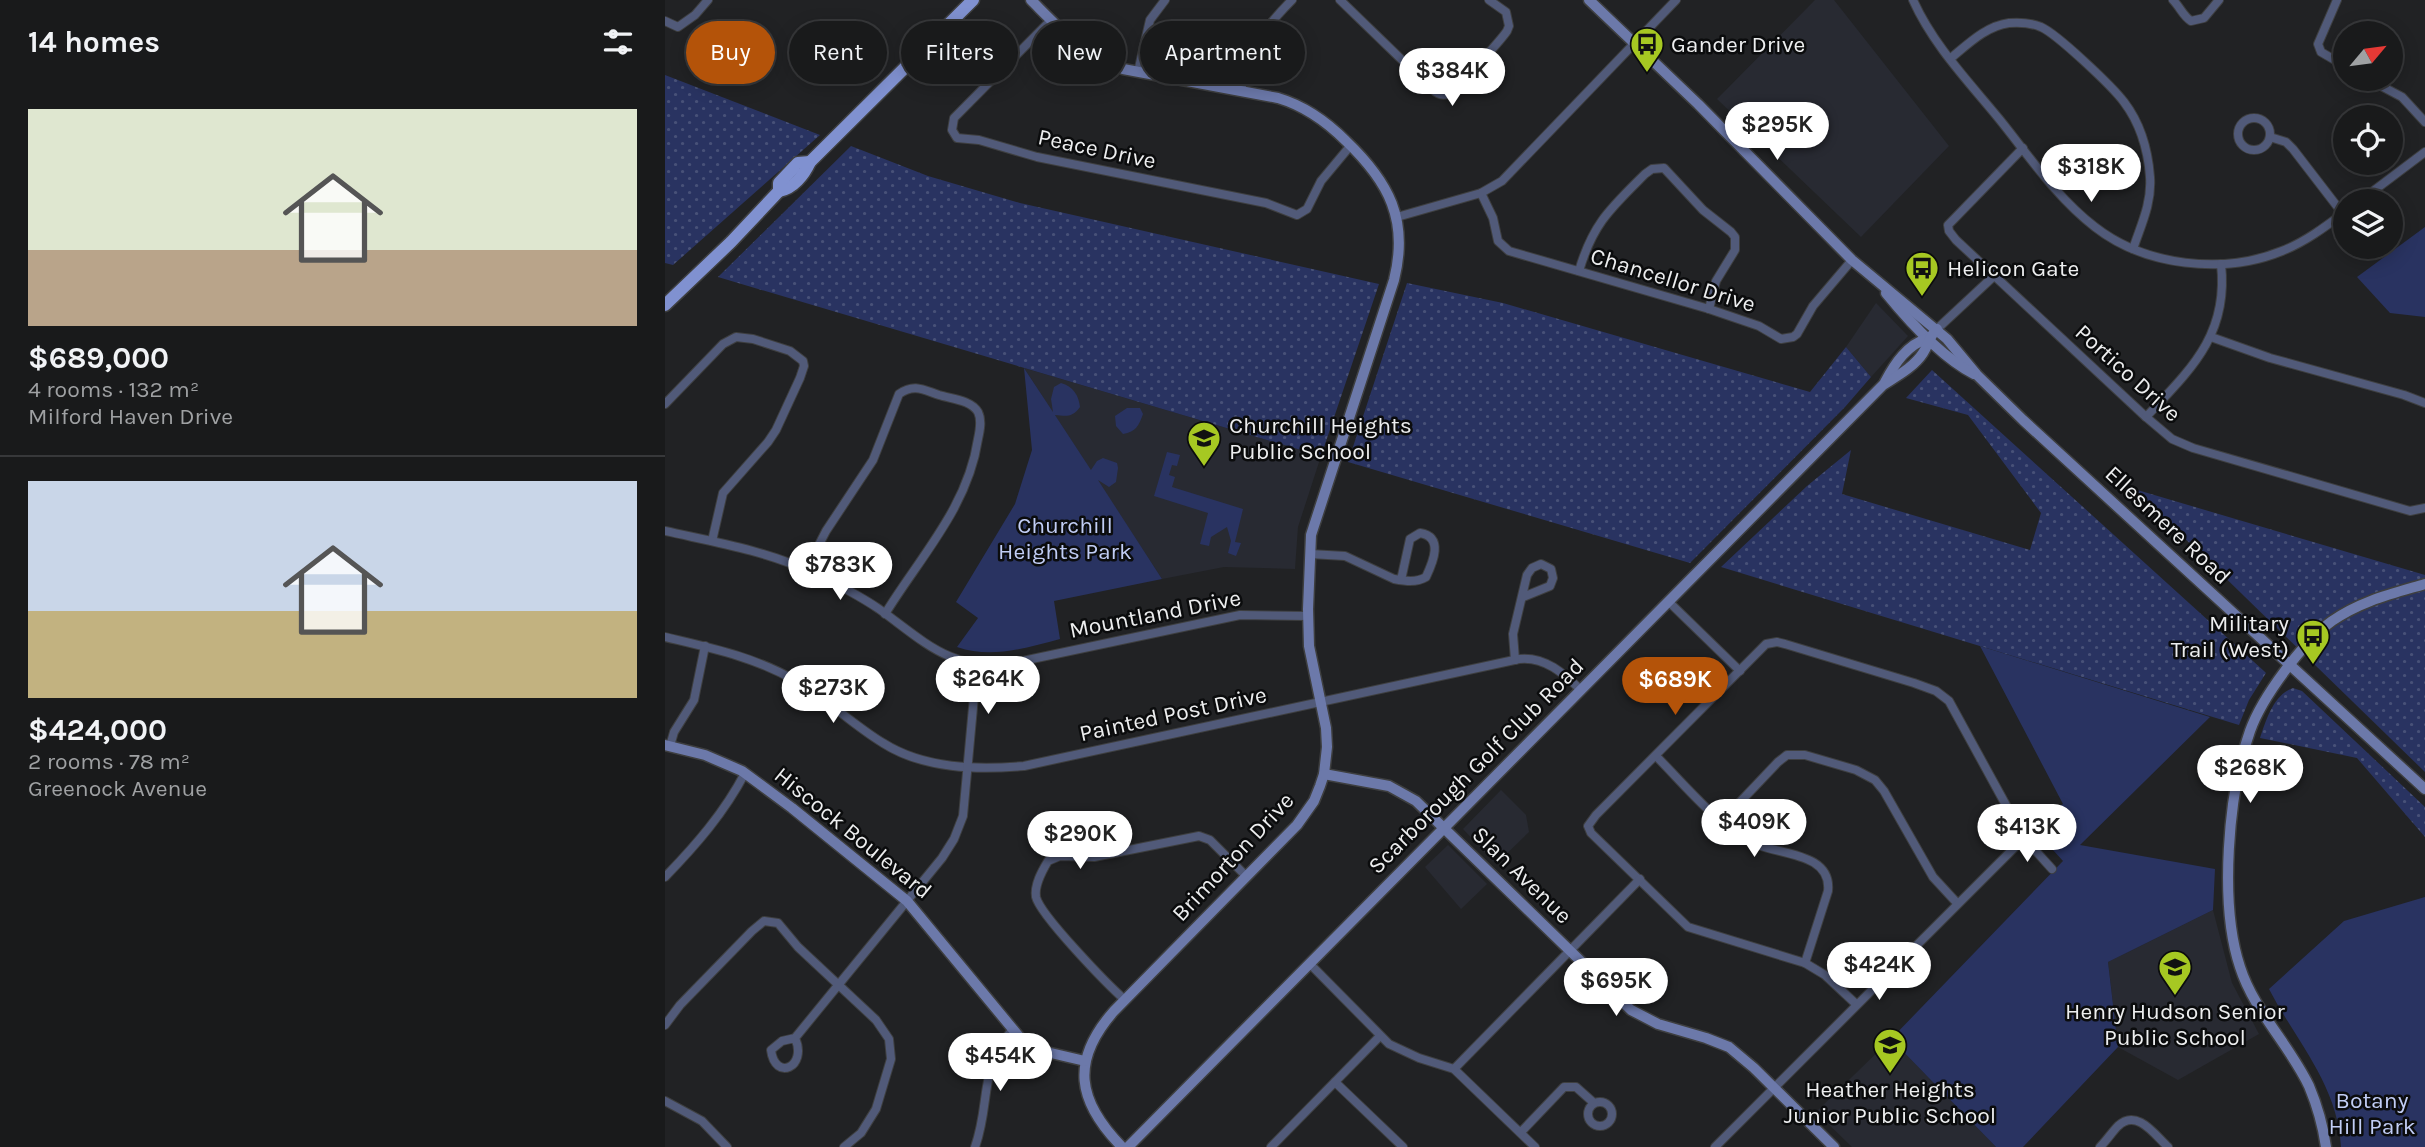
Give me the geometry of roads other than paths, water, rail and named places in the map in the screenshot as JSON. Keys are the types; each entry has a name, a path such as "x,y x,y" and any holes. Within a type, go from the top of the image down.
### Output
{"main road":[{"path":"665,305 731,242 779,191 779,183 798,163 810,162 973,0"}],"street":[{"path":"665,21 678,27 695,15 708,0"},
{"name":"Brimorton Drive","path":"1031,0 1083,49 1099,60 1138,72 1241,90 1297,104 1319,117 1366,160 1383,183 1397,217 1399,239 1397,266 1315,517 1310,542 1309,646 1326,728 1324,774 1314,801 1297,825 1125,1000 1095,1035 1085,1061"},
{"path":"1138,72 1150,20 1165,0"},
{"path":"1241,90 1254,45 1292,0"},
{"path":"1340,0 1432,89 1443,94 1448,94 1458,86 1507,32 1509,26 1506,12 1489,0"},
{"name":"Ellesmere Road","path":"1589,0 1698,104 1852,260 1937,329 1967,360 1977,375 2023,420 2425,789"},
{"path":"1397,217 1494,187 1676,0"},
{"path":"1913,0 1936,42 2073,207 2095,227 2133,249 2178,261 2221,264 2279,252 2299,243 2333,220"},
{"path":"2173,0 2191,21 2204,18 2219,0"},
{"path":"2333,59 2321,52 2318,44 2337,0"},
{"name":"Peace Drive","path":"1051,20 954,118 952,130 957,138 978,140 1037,157 1266,203 1297,215 1307,209 1321,181 1351,145"},
{"path":"1951,58 1980,34 2008,23 2024,22 2053,33 2114,90 2135,121 2145,144 2150,172 2147,212 2133,249"},
{"path":"2389,91 2406,101 2425,122"},
{"path":"2270,137 2286,142 2333,199"},
{"name":"Portico Drive","path":"2023,148 1948,225 1949,231 2146,417 2172,439 2193,448 2410,511 2425,508"},
{"path":"2376,189 2425,152"},
{"path":"1579,271 1589,239 1610,209 1645,174 1652,169 1664,168 1703,210 1735,237 1735,250 1716,281 1709,309"},
{"name":"Chancellor Drive","path":"1481,193 1493,218 1498,241 1509,251 1709,309 1759,326 1781,339 1793,337 1825,291 1852,260"},
{"path":"2146,417 2188,374 2211,337 2220,307 2221,264"},
{"name":"Ellesmere Road","path":"1870,275 1907,319 1960,366 1977,375"},
{"path":"1937,329 1994,275"},
{"name":"Scarborough Golf Club Road","path":"1128,1147 1883,385 1905,371 1923,353 1928,338 1937,329"},
{"path":"665,404 723,344 736,337 753,339 790,351 803,361 800,378 776,430 723,493 712,541"},
{"path":"2211,337 2270,358 2404,395 2425,404"},
{"path":"806,570 826,531 873,460 899,394 905,389 919,387 974,407 980,415 979,435 962,493 944,526 885,614"},
{"name":"Mountland Drive","path":"665,531 785,560 845,588 936,651 977,664 1013,663 1240,615 1308,616"},
{"path":"1310,554 1345,556 1379,573 1401,580 1420,580 1428,574 1436,550 1434,541 1427,534 1420,533 1410,539 1401,580"},
{"path":"1515,660 1513,634 1525,580 1532,568 1541,564 1551,569 1553,578 1550,586 1523,597"},
{"path":"2326,1147 2309,1087 2258,1006 2240,967 2229,910 2229,845 2243,757 2250,730 2261,707 2290,664 2325,627 2345,612 2373,598 2425,584"},
{"path":"1669,602 1740,671"},
{"name":"Painted Post Drive","path":"665,637 755,660 795,680 884,744 913,758 968,767 1024,766 1515,660 1534,660 1555,667 1581,690"},
{"path":"1856,1004 1825,975 1805,963 1688,927 1591,833 1588,825 1766,644 1777,642 1936,691 1949,701 2024,838 2052,869"},
{"path":"667,745 694,700 705,646"},
{"path":"795,1038 954,839 963,816 977,664"},
{"name":"Hiscock Boulevard","path":"667,745 705,755 745,773 792,808 907,901 1012,1030 1038,1050 1085,1061"},
{"path":"1722,821 1787,755 1805,755 1856,770 1879,784 1933,877 1957,903"},
{"path":"1656,756 1736,835 1810,859 1822,869 1827,879 1828,891 1805,963"},
{"path":"665,877 713,824 745,773"},
{"name":"Slan Avenue","path":"1324,774 1397,789 1416,802 1635,1014 1657,1024 1729,1047 1834,1147"},
{"path":"1125,1000 1082,957 1040,906 1036,891 1037,882 1048,861 1060,856 1094,857 1199,836 1210,840 1246,876"},
{"path":"1715,1147 2024,838"},
{"path":"1454,1069 1640,879"},
{"path":"665,1025 697,987 752,932 769,920 778,923 798,947 876,1020 889,1039 891,1055 888,1075 876,1109 861,1133 844,1147"},
{"path":"1310,964 1380,1036 1406,1053 1454,1069 1535,1147"},
{"path":"975,1147 988,1075 996,1050 1012,1030"},
{"path":"1271,1147 1380,1036"},
{"path":"1085,1061 1090,1104 1103,1126 1122,1147"},
{"path":"1335,1082 1403,1147"},
{"path":"1521,1132 1564,1087 1576,1087 1594,1103"},
{"path":"665,1101 702,1121 727,1147"},
{"path":"2100,1147 2121,1123 2134,1119 2144,1123 2168,1147"}],"place":[{"name":"Gander Drive","path":"1647,74"},
{"name":"Helicon Gate","path":"1922,298"},
{"name":"Churchill Heights Public School","path":"1204,468"},
{"name":"Military Trail (West)","path":"2313,666"},
{"name":"Henry Hudson Senior Public School","path":"2175,997"},
{"name":"Heather Heights Junior Public School","path":"1890,1075"}],"park label":[{"name":"Churchill Heights Park","path":"1065,538"},
{"name":"Botany Hill Park","path":"2372,1113"}]}
